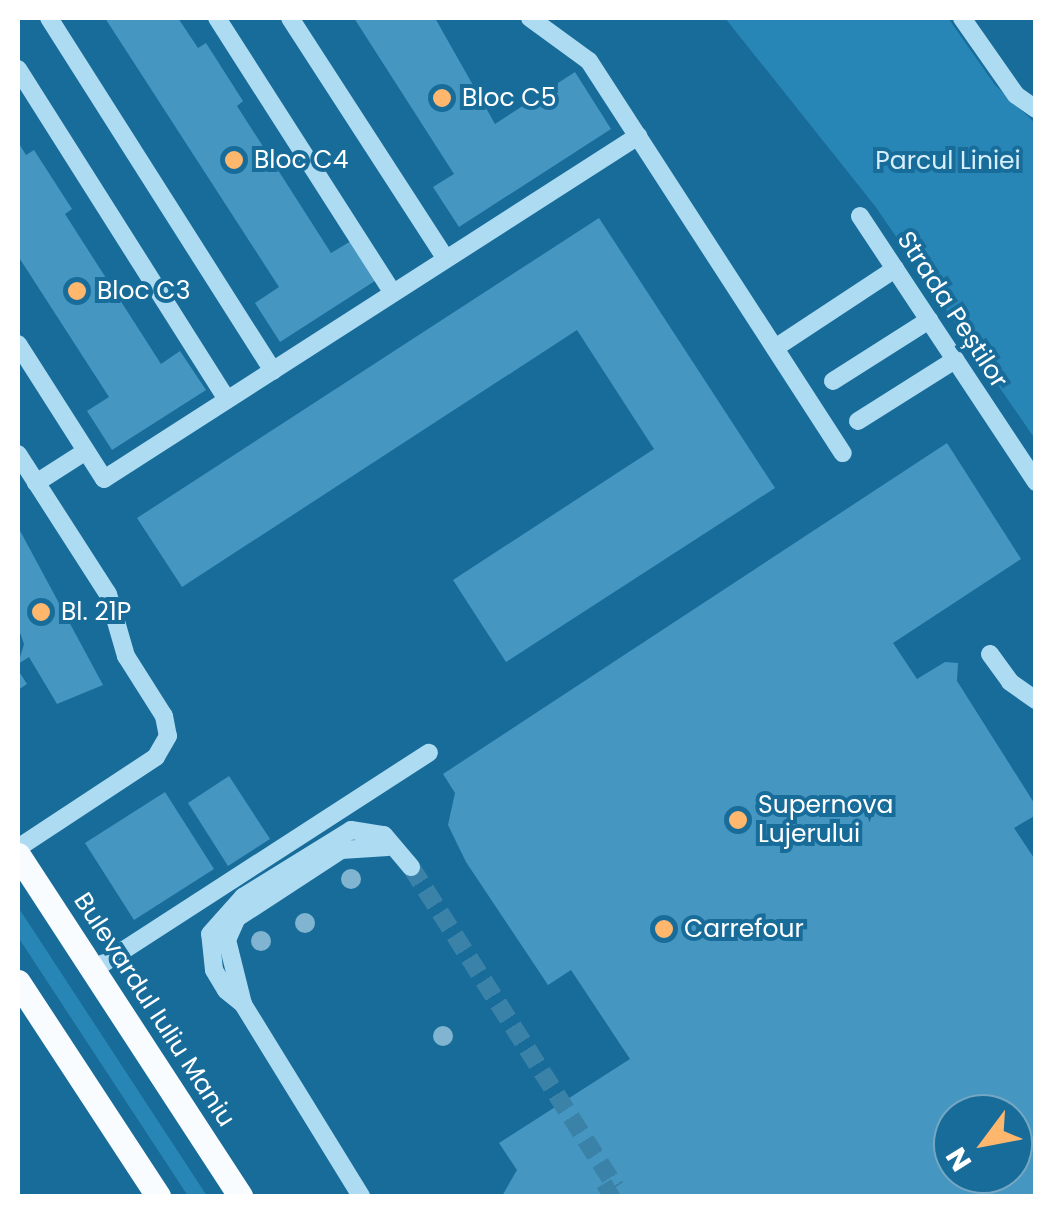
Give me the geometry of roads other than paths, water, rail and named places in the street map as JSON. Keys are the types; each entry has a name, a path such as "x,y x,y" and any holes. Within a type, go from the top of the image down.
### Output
{"main road":[{"name":"Bulevardul Iuliu Maniu","path":"18,856 240,1196"},
{"path":"18,982 158,1196"}],"street":[{"path":"49,18 272,370"},
{"path":"217,18 393,294"},
{"path":"290,18 446,259"},
{"path":"530,18 589,60 843,453"},
{"path":"962,18 1016,95 1036,109"},
{"path":"18,69 227,400"},
{"path":"18,344 104,479 638,136"},
{"name":"Strada Peștilor","path":"860,216 1036,482"},
{"path":"775,348 895,269"},
{"path":"833,381 929,320"},
{"path":"858,421 954,360"},
{"path":"36,483 86,451"},
{"path":"18,454 108,594 126,656 164,716 168,736 156,757 18,848"},
{"path":"990,654 1010,682 1036,700"},
{"path":"93,970 429,753"},
{"path":"243,1004 226,990 208,947 226,911 352,830 384,835 411,867"},
{"path":"361,1196 243,1004 227,940 237,918 341,850 364,843 399,849"}],"tunnel":[{"path":"411,867 616,1187 601,1196"}],"place":[{"name":"Bloc C5","path":"442,98"},
{"name":"Bloc C4","path":"234,160"},
{"name":"Bloc C3","path":"77,291"},
{"name":"Bl. 21P","path":"41,612"},
{"name":"Supernova Lujerului","path":"738,820"},
{"name":"Carrefour","path":"664,929"}],"park label":[{"name":"Parcul Liniei","path":"948,161"}]}
